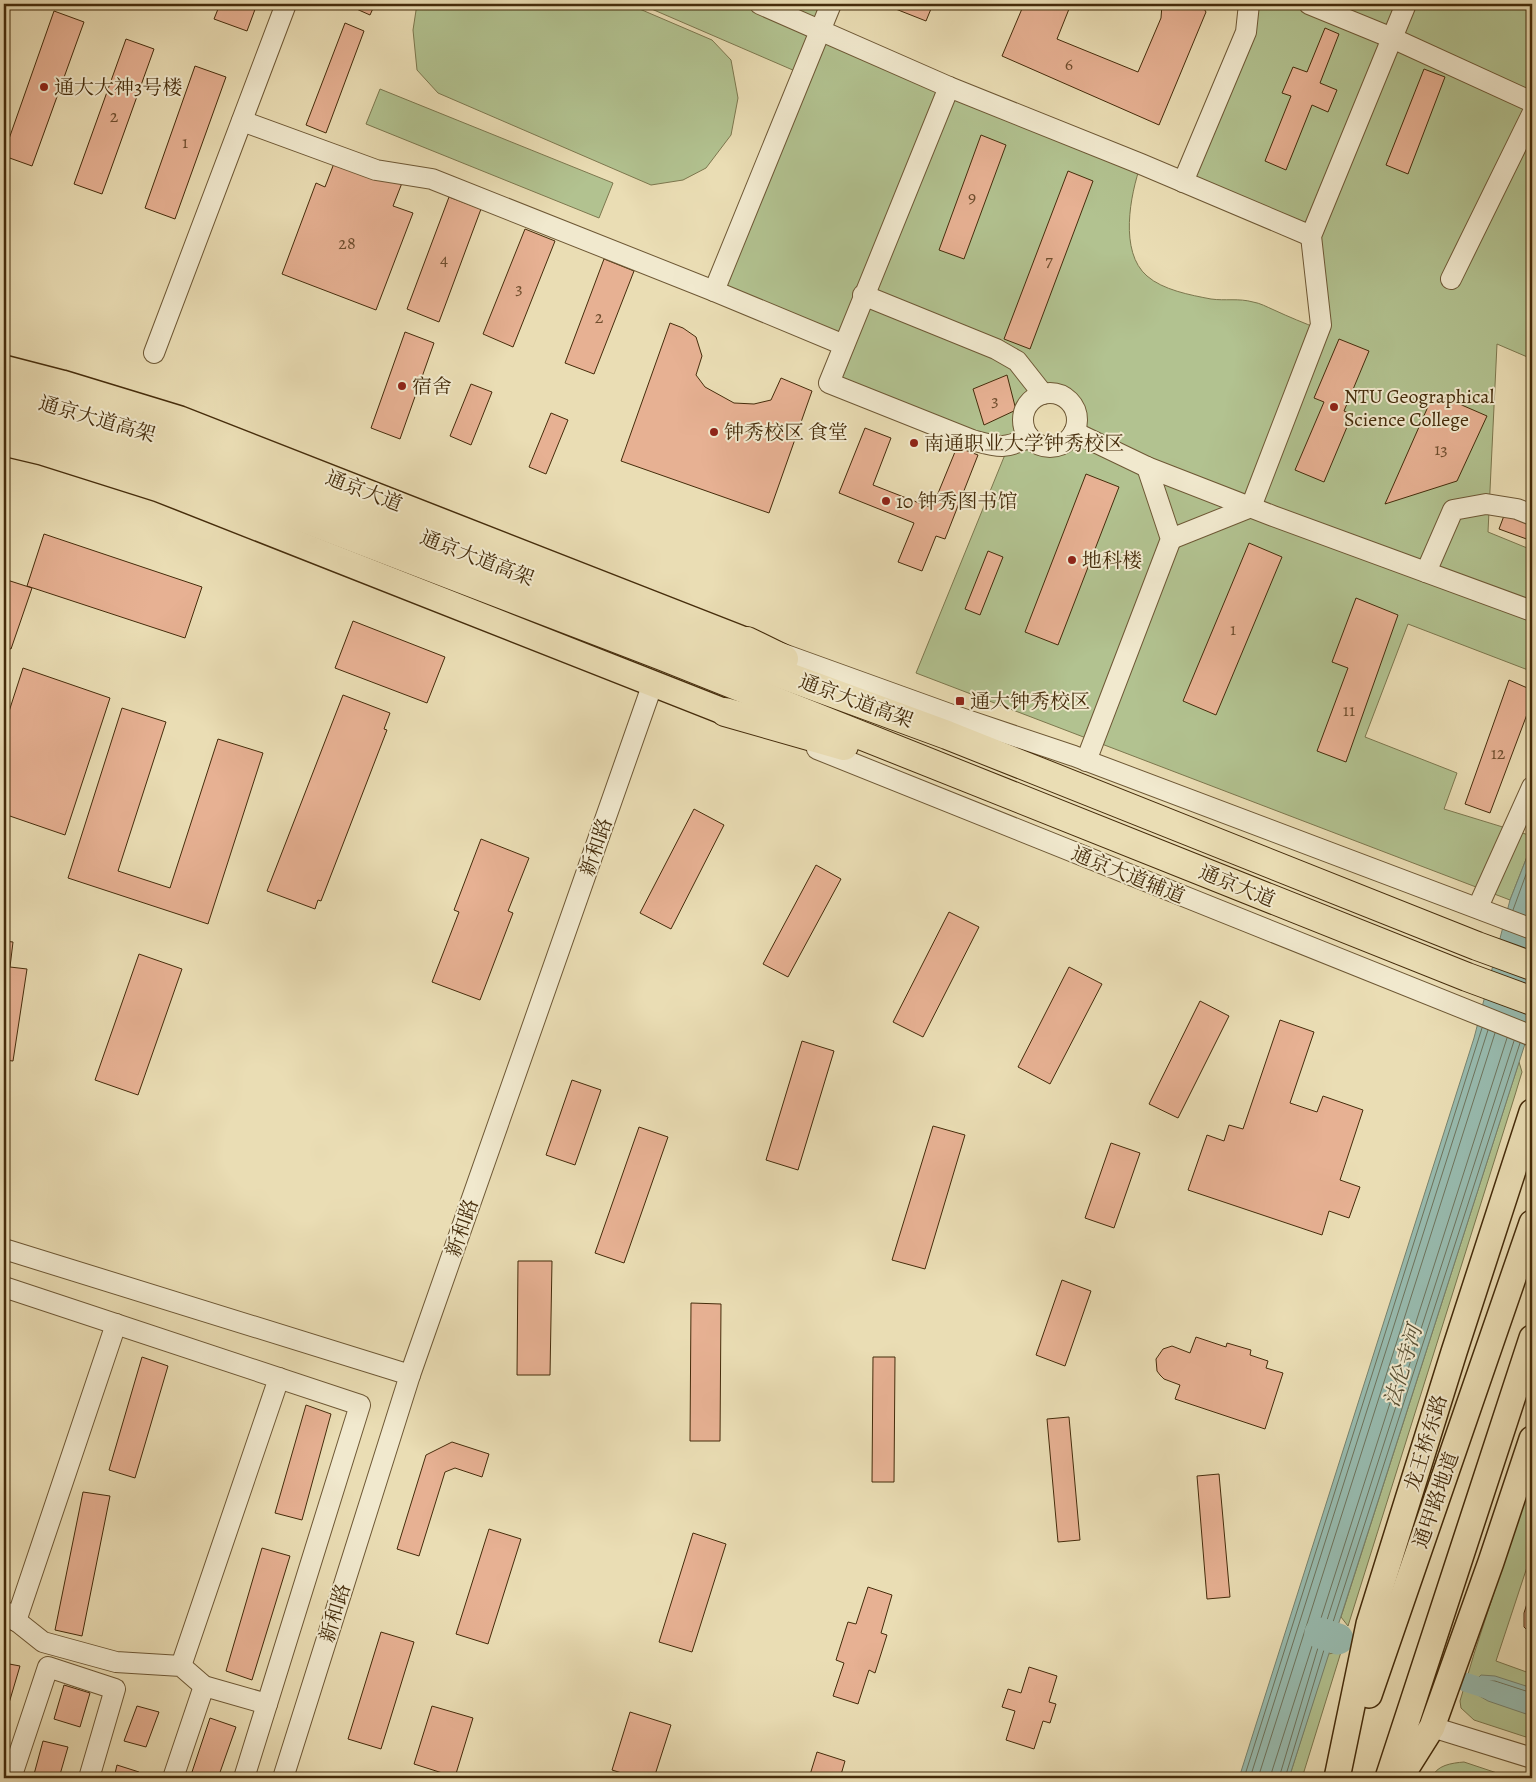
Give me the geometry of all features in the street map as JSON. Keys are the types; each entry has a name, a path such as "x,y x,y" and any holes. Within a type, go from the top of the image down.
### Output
{"highway":[{"name":"通京大道高架","path":"4,394 174,441 505,583 662,656 942,769"},
{"name":"通京大道高架","path":"4,418 49,428 165,465 505,583 669,633 947,735"},
{"path":"747,641 823,679 947,735"},
{"path":"725,712 859,750 942,769"},
{"name":"通京大道","path":"947,735 1477,946 1532,966"},
{"name":"通京大道","path":"942,769 1532,1001"}],"main road":[{"name":"通京大道","path":"4,368 62,383 180,419 747,641"},
{"path":"4,443 42,452 159,489 725,712"},
{"name":"龙王桥东路","path":"1338,1778 1369,1624 1532,1112"},
{"name":"通甲路地道","path":"1338,1778 1532,1222"},
{"name":"通甲路地道","path":"1388,1778 1532,1338"},
{"path":"1400,1778 1432,1727 1488,1571 1532,1440"}],"street":[{"path":"154,353 286,4"},
{"path":"760,4 948,87 1311,236"},
{"path":"714,291 831,4"},
{"path":"1183,182 1246,32 1249,4"},
{"path":"1309,4 1392,38 1532,102"},
{"path":"1171,539 1251,507 1321,324 1311,236 1406,4"},
{"path":"948,87 829,383 972,440 996,446 1013,446 1029,437"},
{"path":"1451,278 1532,114"},
{"path":"242,121 376,170 432,179 714,291 844,345"},
{"path":"863,295 996,349 1017,361 1042,394"},
{"path":"1051,392 1060,394 1074,406 1077,415 1077,424 1069,439 1053,447 1036,443 1029,437 1023,421 1024,412 1028,404 1042,394 1051,392"},
{"path":"1074,432 1147,467 1532,610"},
{"path":"1086,761 1171,539 1147,467"},
{"path":"1426,572 1453,510 1486,504 1517,509 1532,515"},
{"path":"747,641 1086,761 1532,929"},
{"name":"新和路","path":"283,1778 410,1374 653,683"},
{"name":"通京大道辅道","path":"725,712 1532,1036"},
{"path":"1484,910 1532,787"},
{"path":"4,1249 410,1374"},
{"path":"4,1287 360,1405 244,1778"},
{"path":"116,1324 10,1616 42,1642 116,1662 181,1666 204,1686 267,1704"},
{"path":"181,1666 279,1378"},
{"path":"11,1778 48,1667 115,1689 89,1778"},
{"path":"173,1778 204,1686"},
{"path":"1432,1727 1532,1758"}],"green space":[{"path":"417,4 628,4 712,40 731,60 738,98 731,135 706,168 683,180 651,185 438,93 417,70 413,30"},
{"path":"640,4 817,4 829,9 821,29 1141,164 1133,191 1129,223 1130,238 1138,266 1153,281 1194,296 1258,303 1319,329 1311,236 1183,182 1249,4 1532,4 1532,359 1497,344 1488,532 1532,550 1532,661 1528,670 1408,624 1365,737 1457,773 1444,809 1532,836 1532,844 1510,900 916,673 1004,457 1013,446 829,383 844,345 714,291 802,74","holes":["1051,392 1067,399 1075,410 1076,421 1072,433 1065,442 1054,447 1042,445 1027,432 1024,422 1026,407 1035,398"]},
{"path":"380,89 613,183 599,218 366,124"},
{"path":"1519,1062 1522,1072 1348,1626 1341,1617"},
{"path":"1532,1476 1532,1552 1496,1661 1532,1674 1532,1739 1474,1720 1461,1708 1460,1701"},
{"path":"1341,1652 1302,1778 1289,1778 1328,1654"},
{"path":"1464,1762 1512,1778 1432,1778 1441,1767"}],"water":[{"name":"法伦寺河","path":"1532,844 1532,1022 1289,1778 1239,1778 1474,1038 1510,900"},
{"path":"1481,1675 1495,1676 1532,1688 1532,1716 1488,1701 1476,1694 1472,1684"}],"building":[{"path":"220,4 257,4 247,31 214,19"},
{"path":"353,4 375,4 370,15 352,7"},
{"path":"883,4 933,4 926,21"},
{"path":"1024,4 1071,4 1057,39 1138,72 1161,18 1162,4 1201,4 1206,12 1159,125 1002,56"},
{"name":"通大大神3号楼","path":"54,11 84,22 32,166 4,156 4,153"},
{"path":"345,23 364,31 326,133 306,125"},
{"path":"1325,28 1339,34 1320,83 1337,90 1328,112 1312,105 1286,170 1265,161 1291,96 1282,93 1293,67 1307,72"},
{"path":"126,39 154,49 102,194 74,184"},
{"path":"195,66 226,77 175,219 145,208"},
{"path":"1424,69 1445,77 1408,174 1386,165"},
{"path":"981,135 1006,145 964,259 939,250"},
{"path":"336,158 402,183 393,206 413,213 376,310 282,274 316,183 325,187"},
{"path":"1068,171 1093,181 1030,349 1004,339"},
{"path":"449,197 481,209 439,322 407,309"},
{"path":"525,229 555,241 513,347 483,334"},
{"path":"604,259 634,271 594,374 565,363"},
{"name":"钟秀校区 食堂","path":"670,323 683,328 696,337 702,356 696,375 705,387 734,403 754,404 771,400 781,378 812,391 769,513 621,461"},
{"name":"宿舍","path":"405,332 434,343 400,439 371,428"},
{"name":"NTU Geographical Science College","path":"1339,339 1369,351 1344,411 1352,415 1324,482 1295,470 1324,402 1314,398"},
{"path":"1007,375 1016,410 984,425 973,389"},
{"name":"宿舍","path":"471,384 492,392 471,445 450,436"},
{"path":"1434,393 1487,416 1457,481 1385,504"},
{"path":"551,413 568,420 546,474 529,467"},
{"name":"10 钟秀图书馆","path":"865,428 891,438 873,485 932,508 957,447 978,455 945,539 936,536 922,571 898,562 914,523 839,493"},
{"name":"地科楼","path":"1086,474 1119,487 1058,645 1025,632"},
{"path":"1505,513 1532,523 1532,541 1499,529"},
{"path":"44,534 202,587 185,638 27,586"},
{"path":"1249,543 1282,557 1216,715 1183,701"},
{"path":"988,551 1003,557 980,615 965,609"},
{"path":"4,579 32,588 11,649 4,647"},
{"path":"1356,598 1398,615 1346,762 1317,751 1348,668 1332,662"},
{"path":"353,621 445,657 427,703 335,668"},
{"path":"23,668 110,698 65,835 4,814 4,727"},
{"path":"1509,680 1532,690 1532,701 1490,813 1465,804"},
{"path":"343,695 390,713 384,729 387,730 321,901 318,900 315,909 267,891"},
{"path":"122,708 166,722 118,871 170,888 218,739 263,753 208,924 68,878"},
{"path":"694,809 724,825 671,929 640,913"},
{"path":"481,839 529,858 508,911 513,913 480,1000 432,982 459,912 454,910"},
{"path":"816,865 841,879 788,977 763,964"},
{"path":"949,912 979,927 923,1037 893,1022"},
{"path":"4,941 13,942 10,967 27,969 13,1061 4,1060"},
{"path":"139,954 182,969 138,1095 95,1080"},
{"path":"1069,967 1102,984 1050,1084 1018,1067"},
{"path":"1200,1001 1229,1016 1178,1118 1149,1104"},
{"path":"1280,1020 1314,1032 1290,1103 1317,1112 1323,1096 1363,1110 1340,1180 1360,1187 1349,1218 1329,1211 1322,1235 1188,1190 1207,1135 1224,1141 1229,1125 1243,1129"},
{"path":"802,1041 834,1051 798,1170 766,1160"},
{"path":"572,1080 601,1090 575,1165 546,1155"},
{"path":"933,1126 965,1135 925,1269 892,1260"},
{"path":"639,1127 668,1137 624,1263 595,1253"},
{"path":"1111,1143 1140,1153 1114,1228 1085,1218"},
{"path":"518,1261 552,1261 550,1375 517,1375"},
{"path":"1062,1280 1091,1291 1065,1366 1036,1355"},
{"path":"691,1303 721,1304 720,1441 690,1441"},
{"path":"1196,1337 1226,1347 1227,1343 1251,1350 1250,1355 1268,1361 1266,1368 1283,1373 1265,1429 1175,1399 1180,1385 1164,1379 1160,1375 1157,1371 1156,1359 1163,1349 1172,1346 1190,1353"},
{"path":"142,1357 168,1366 135,1478 109,1470"},
{"path":"873,1357 895,1357 894,1482 872,1482"},
{"path":"306,1405 331,1414 302,1520 275,1513"},
{"path":"1069,1417 1080,1540 1058,1542 1047,1419"},
{"path":"452,1442 489,1454 482,1477 455,1468 445,1472 419,1556 397,1549 426,1455"},
{"path":"1219,1474 1230,1597 1207,1599 1197,1476"},
{"path":"83,1492 110,1496 82,1636 55,1630"},
{"path":"489,1529 521,1539 488,1644 456,1634"},
{"path":"693,1533 726,1544 692,1652 659,1642"},
{"path":"262,1548 290,1556 252,1680 226,1671"},
{"path":"868,1587 892,1595 881,1633 887,1635 875,1673 869,1670 858,1704 833,1696 844,1663 836,1660 848,1622 856,1624"},
{"path":"1532,1588 1532,1635 1524,1627 1524,1613"},
{"path":"381,1632 414,1642 381,1749 348,1739"},
{"path":"4,1663 20,1666 4,1720"},
{"path":"1029,1667 1057,1676 1049,1702 1056,1704 1050,1723 1043,1721 1034,1749 1006,1740 1015,1711 1002,1707 1008,1689 1021,1693"},
{"path":"64,1685 90,1693 80,1727 54,1719"},
{"path":"137,1706 159,1712 146,1747 124,1741"},
{"path":"432,1706 473,1718 455,1777 414,1764"},
{"path":"630,1712 671,1725 654,1778 638,1778 612,1770"},
{"path":"210,1718 236,1727 218,1778 190,1778"},
{"path":"43,1741 68,1747 59,1778 33,1778"},
{"path":"817,1752 845,1761 840,1778 809,1778"},
{"path":"117,1765 139,1772 137,1778 114,1778"},
{"path":"796,1774 809,1778 795,1778"}],"waterway":[{"path":"1320,1633 1338,1639"},
{"path":"1465,1682 1532,1704"}],"place":[{"name":"通大大神3号楼","path":"44,87"},
{"name":"宿舍","path":"402,386"},
{"name":"NTU Geographical Science College","path":"1334,407"},
{"name":"钟秀校区 食堂","path":"714,432"},
{"name":"南通职业大学钟秀校区","path":"914,443"},
{"name":"10 钟秀图书馆","path":"886,501"},
{"name":"地科楼","path":"1072,560"},
{"name":"通大钟秀校区","path":"960,701"}]}
